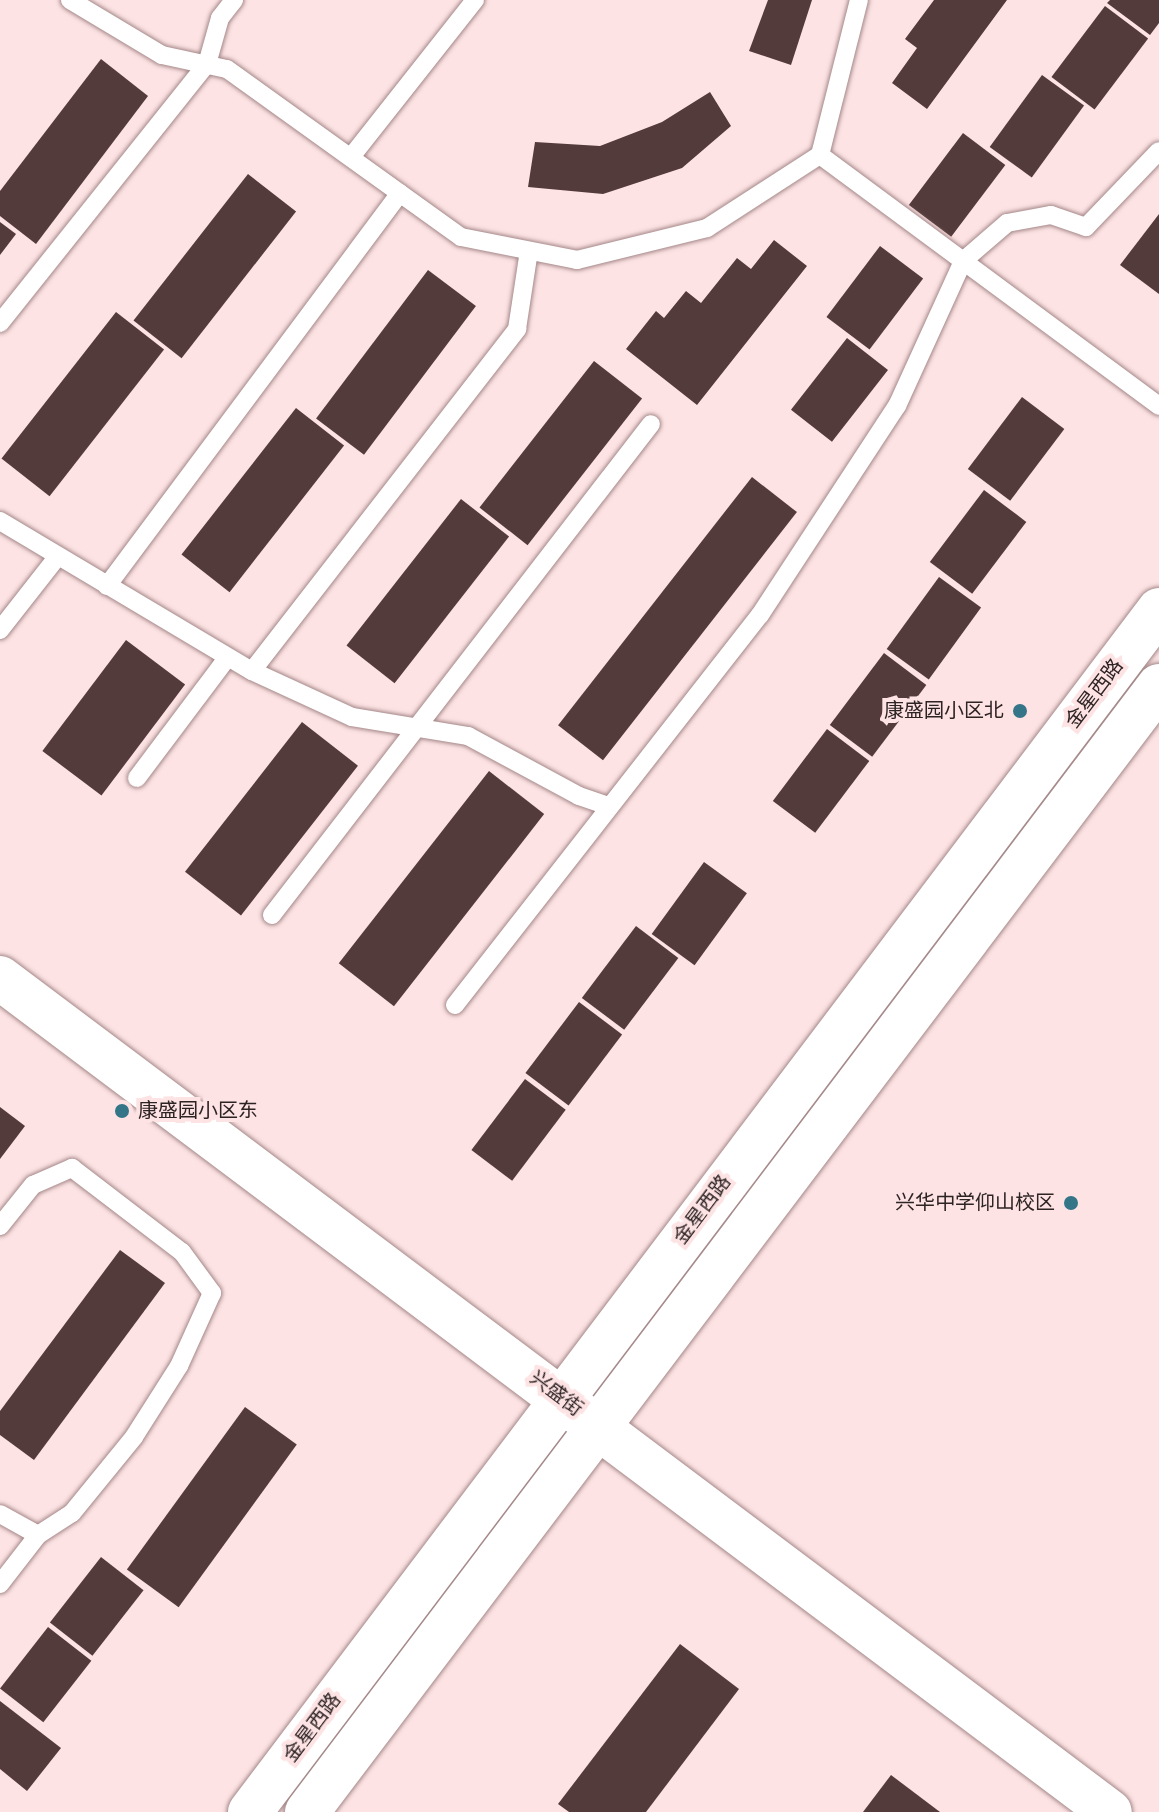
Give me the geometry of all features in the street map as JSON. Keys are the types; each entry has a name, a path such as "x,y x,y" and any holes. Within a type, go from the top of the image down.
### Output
{"main road":[{"name":"金星西路","path":"250,1812 560,1397 1159,610"},
{"path":"307,1812 602,1428 1159,686"},
{"name":"兴盛街","path":"0,978 1110,1812"}],"lane":[{"path":"70,0 162,55 227,69 461,237 577,260 707,228 820,155 859,0"},
{"path":"0,323 207,64 220,18 234,0"},
{"path":"351,157 475,0"},
{"path":"455,1005 760,615 897,406 963,261 1007,223 1051,215 1086,227 1159,151"},
{"path":"820,155 1159,406"},
{"path":"107,586 400,193"},
{"path":"252,671 517,329 529,251"},
{"path":"272,915 651,424"},
{"path":"0,521 252,671 352,717 468,736 579,796 608,806"},
{"path":"0,630 58,556"},
{"path":"137,778 227,658"},
{"path":"0,1226 33,1185 72,1168 182,1252 212,1293 179,1366 134,1437 72,1513 38,1535 0,1584"},
{"path":"0,1514 38,1535"}],"building":[{"path":"768,0 812,0 791,65 749,51"},
{"path":"934,0 1007,0 927,109 892,83 917,48 905,39"},
{"path":"1110,0 1159,0 1159,23 1150,35 1107,3"},
{"path":"1105,6 1148,38 1095,110 1051,77"},
{"path":"101,59 148,96 36,244 0,216 0,191"},
{"path":"1042,75 1084,106 1032,178 990,147"},
{"path":"710,92 731,126 682,168 603,194 528,187 535,142 600,146 662,122"},
{"path":"963,133 1005,165 951,237 909,205"},
{"path":"248,174 296,212 182,358 133,321"},
{"path":"1159,214 1159,294 1120,265"},
{"path":"0,222 16,234 0,255"},
{"path":"774,240 807,266 697,405 626,349 656,311 664,318 686,291 701,303 737,258 751,269"},
{"path":"880,246 923,278 870,350 826,317"},
{"path":"428,270 476,306 364,455 316,419"},
{"path":"116,312 164,350 50,496 1,459"},
{"path":"847,338 888,370 832,442 791,410"},
{"path":"594,361 642,399 528,545 479,508"},
{"path":"1022,397 1064,429 1010,501 968,469"},
{"path":"296,408 344,446 230,592 181,555"},
{"path":"752,477 797,512 603,760 558,725"},
{"path":"984,490 1026,522 972,594 930,562"},
{"path":"461,499 509,537 395,683 346,646"},
{"path":"939,577 981,608 929,680 887,649"},
{"path":"126,640 185,685 101,796 42,751"},
{"path":"884,653 926,685 872,757 830,725"},
{"path":"302,722 358,766 241,915 185,872"},
{"path":"827,729 869,761 815,833 773,801"},
{"path":"489,771 544,814 394,1006 339,963"},
{"path":"704,862 747,893 695,965 652,934"},
{"path":"636,926 678,958 624,1030 582,998"},
{"path":"579,1002 622,1034 569,1106 525,1073"},
{"path":"525,1079 566,1110 512,1181 471,1150"},
{"path":"0,1107 25,1126 0,1159"},
{"path":"120,1250 165,1283 34,1460 0,1435 0,1411"},
{"path":"245,1407 297,1445 179,1607 127,1570"},
{"path":"101,1557 144,1590 92,1656 50,1622"},
{"path":"48,1627 91,1661 43,1722 0,1688"},
{"path":"680,1644 739,1689 646,1812 569,1812 558,1804"},
{"path":"0,1701 61,1748 27,1791 0,1769"},
{"path":"891,1775 940,1812 863,1812"}],"place":[{"name":"康盛园小区北","path":"1020,711"},
{"name":"康盛园小区东","path":"122,1111"},
{"name":"兴华中学仰山校区","path":"1071,1203"}]}
